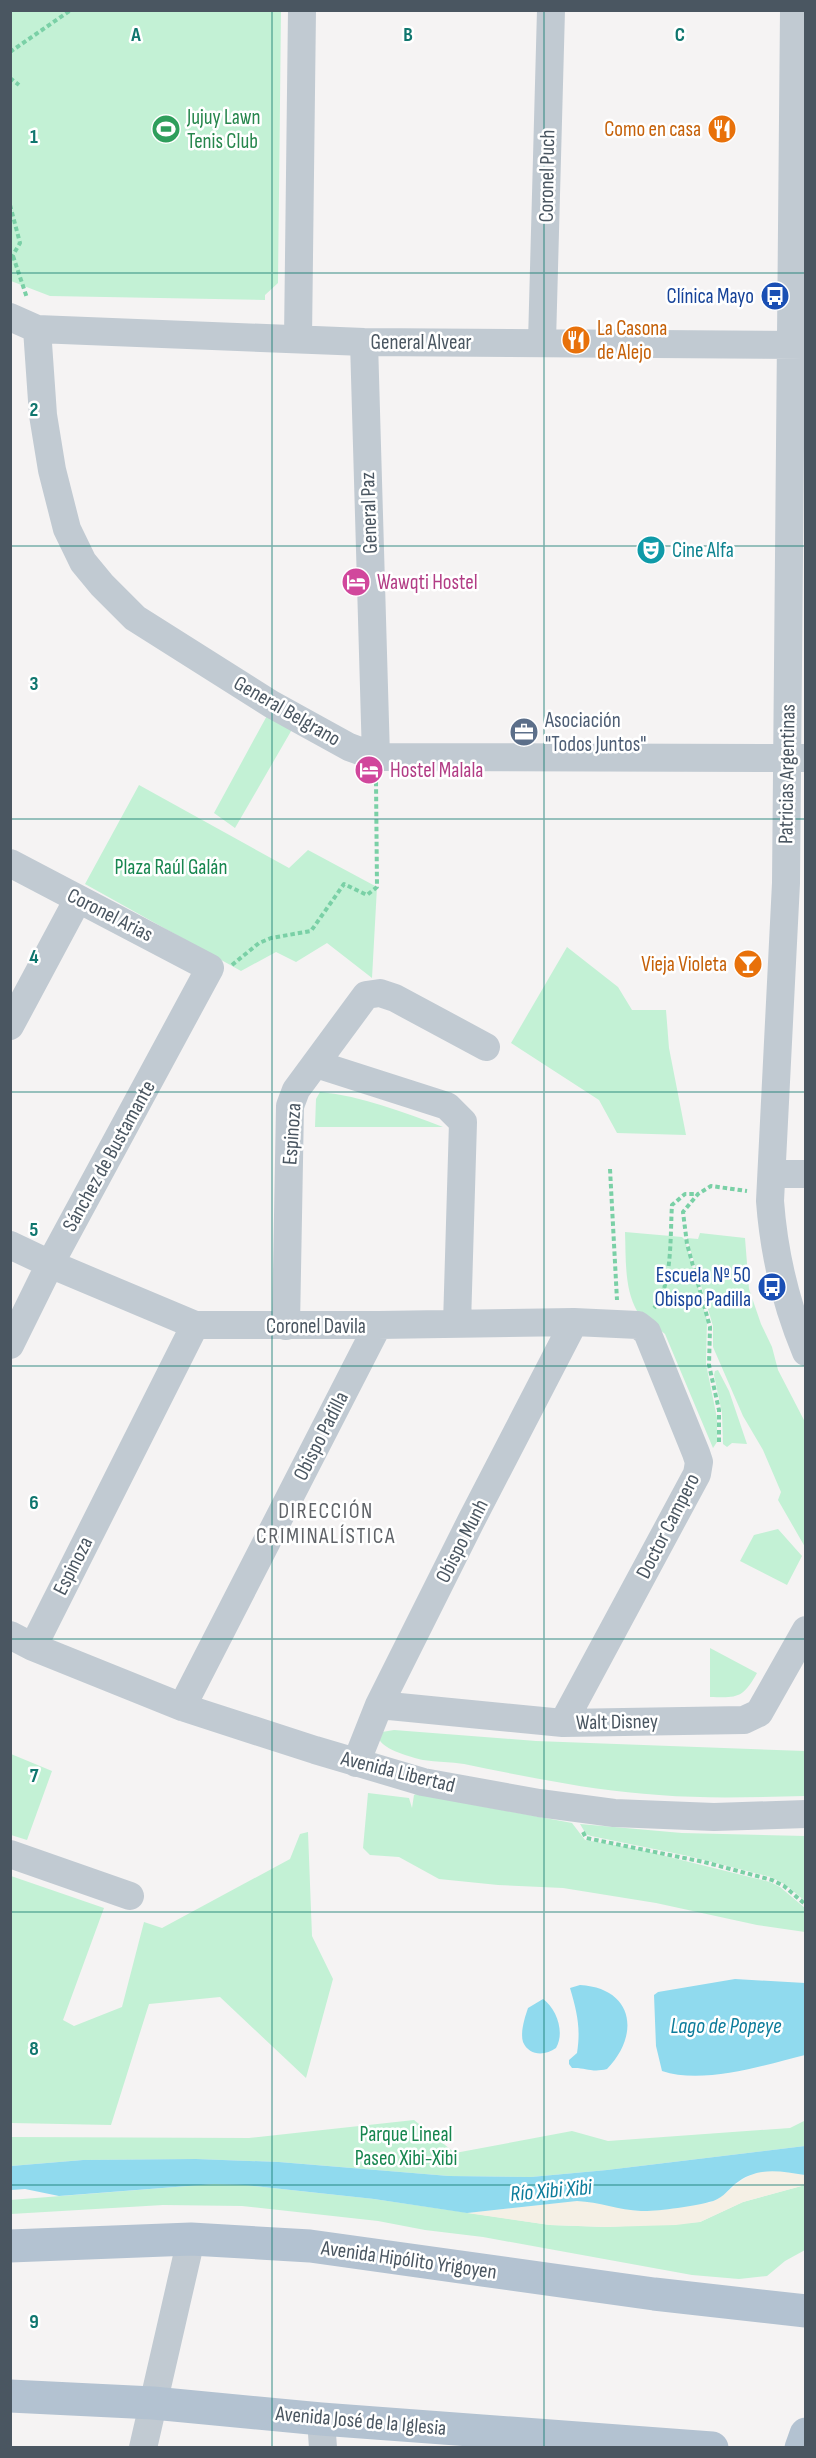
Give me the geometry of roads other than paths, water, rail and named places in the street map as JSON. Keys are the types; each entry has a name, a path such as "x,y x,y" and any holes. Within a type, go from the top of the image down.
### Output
{"main road":[{"name":"Avenida Hipólito Yrigoyen","path":"10,2246 191,2239 310,2246 654,2294 797,2306"},
{"name":"Avenida José de la Iglesia","path":"10,2396 153,2403 322,2433 712,2448"},
{"path":"801,2448 806,2433"}],"street":[{"path":"298,339 302,10"},
{"name":"Coronel Puch","path":"542,342 551,10"},
{"name":"Patricias Argentinas","path":"794,10 798,345 796,758 786,883 771,1187 772,1233 781,1283 792,1319 806,1352"},
{"path":"10,317 37,329"},
{"name":"General Alvear","path":"37,329 364,342 798,345"},
{"name":"General Belgrano","path":"37,329 43,415 52,470 67,528 84,562 102,585 135,618 271,704 349,747 376,757 796,758"},
{"name":"General Paz","path":"364,342 376,757"},
{"name":"Coronel Arias","path":"10,863 78,899 221,967"},
{"path":"10,1026 78,899"},
{"name":"Sánchez de Bustamante","path":"10,1345 50,1264 221,967"},
{"name":"Espinoza","path":"286,1326 290,1106 296,1090 366,995 380,993 395,998 486,1047"},
{"path":"316,1065 447,1106 463,1122 458,1324"},
{"path":"771,1187 806,1174"},
{"name":"Coronel Davila","path":"10,1245 195,1325 378,1326 574,1322 628,1324"},
{"name":"Obispo Munh","path":"356,1763 380,1705 471,1521 574,1322"},
{"name":"Doctor Campero","path":"564,1723 697,1474 699,1462 647,1332 628,1324"},
{"name":"Espinoza","path":"22,1641 195,1325"},
{"name":"Obispo Padilla","path":"182,1707 378,1326"},
{"name":"Walt Disney","path":"380,1705 564,1723 744,1720 759,1713 806,1630"},
{"name":"Avenida Libertad","path":"22,1641 182,1707 423,1782 539,1803 614,1813 714,1817 806,1815"},
{"path":"10,1854 130,1896"},
{"path":"143,2448 191,2239"}],"water":[{"name":"Lago de Popeye","path":"735,1979 805,1983 805,2055 715,2075 678,2075 662,2071 656,2046 654,1995 658,1992"},
{"name":"Lago de Popeye","path":"580,1985 598,1988 611,1994 621,2004 626,2015 625,2042 607,2069 572,2068 569,2064 569,2060 577,2053 579,2036 570,1988"},
{"path":"543,1999 556,2015 560,2035 556,2048 538,2053 526,2047 522,2038 522,2029 528,2008"},
{"name":"Río Xibi Xibi","path":"805,2146 805,2175 778,2171 760,2172 743,2178 713,2201 647,2211 577,2201 467,2213 374,2199 245,2185 214,2184 59,2196 25,2189 11,2190 11,2166 83,2160 196,2159 279,2162 449,2176 531,2177"}],"place":[{"name":"Jujuy Lawn Tenis Club","path":"166,129"},
{"name":"Como en casa","path":"722,129"},
{"name":"Clínica Mayo","path":"775,296"},
{"name":"La Casona de Alejo","path":"576,340"},
{"name":"Cine Alfa","path":"651,550"},
{"name":"Wawqti Hostel","path":"356,582"},
{"name":"Asociación \"Todos Juntos\"","path":"524,732"},
{"name":"Hostel Malala","path":"369,770"},
{"name":"Vieja Violeta","path":"748,964"},
{"name":"Escuela Nº 50 Obispo Padilla","path":"772,1287"}],"district":[{"name":"DIRECCIÓN CRIMINALÍSTICA","path":"326,1524"}],"park label":[{"name":"Plaza Raúl Galán","path":"171,867"},
{"name":"Parque Lineal Paseo Xibi-Xibi","path":"406,2146"}]}
